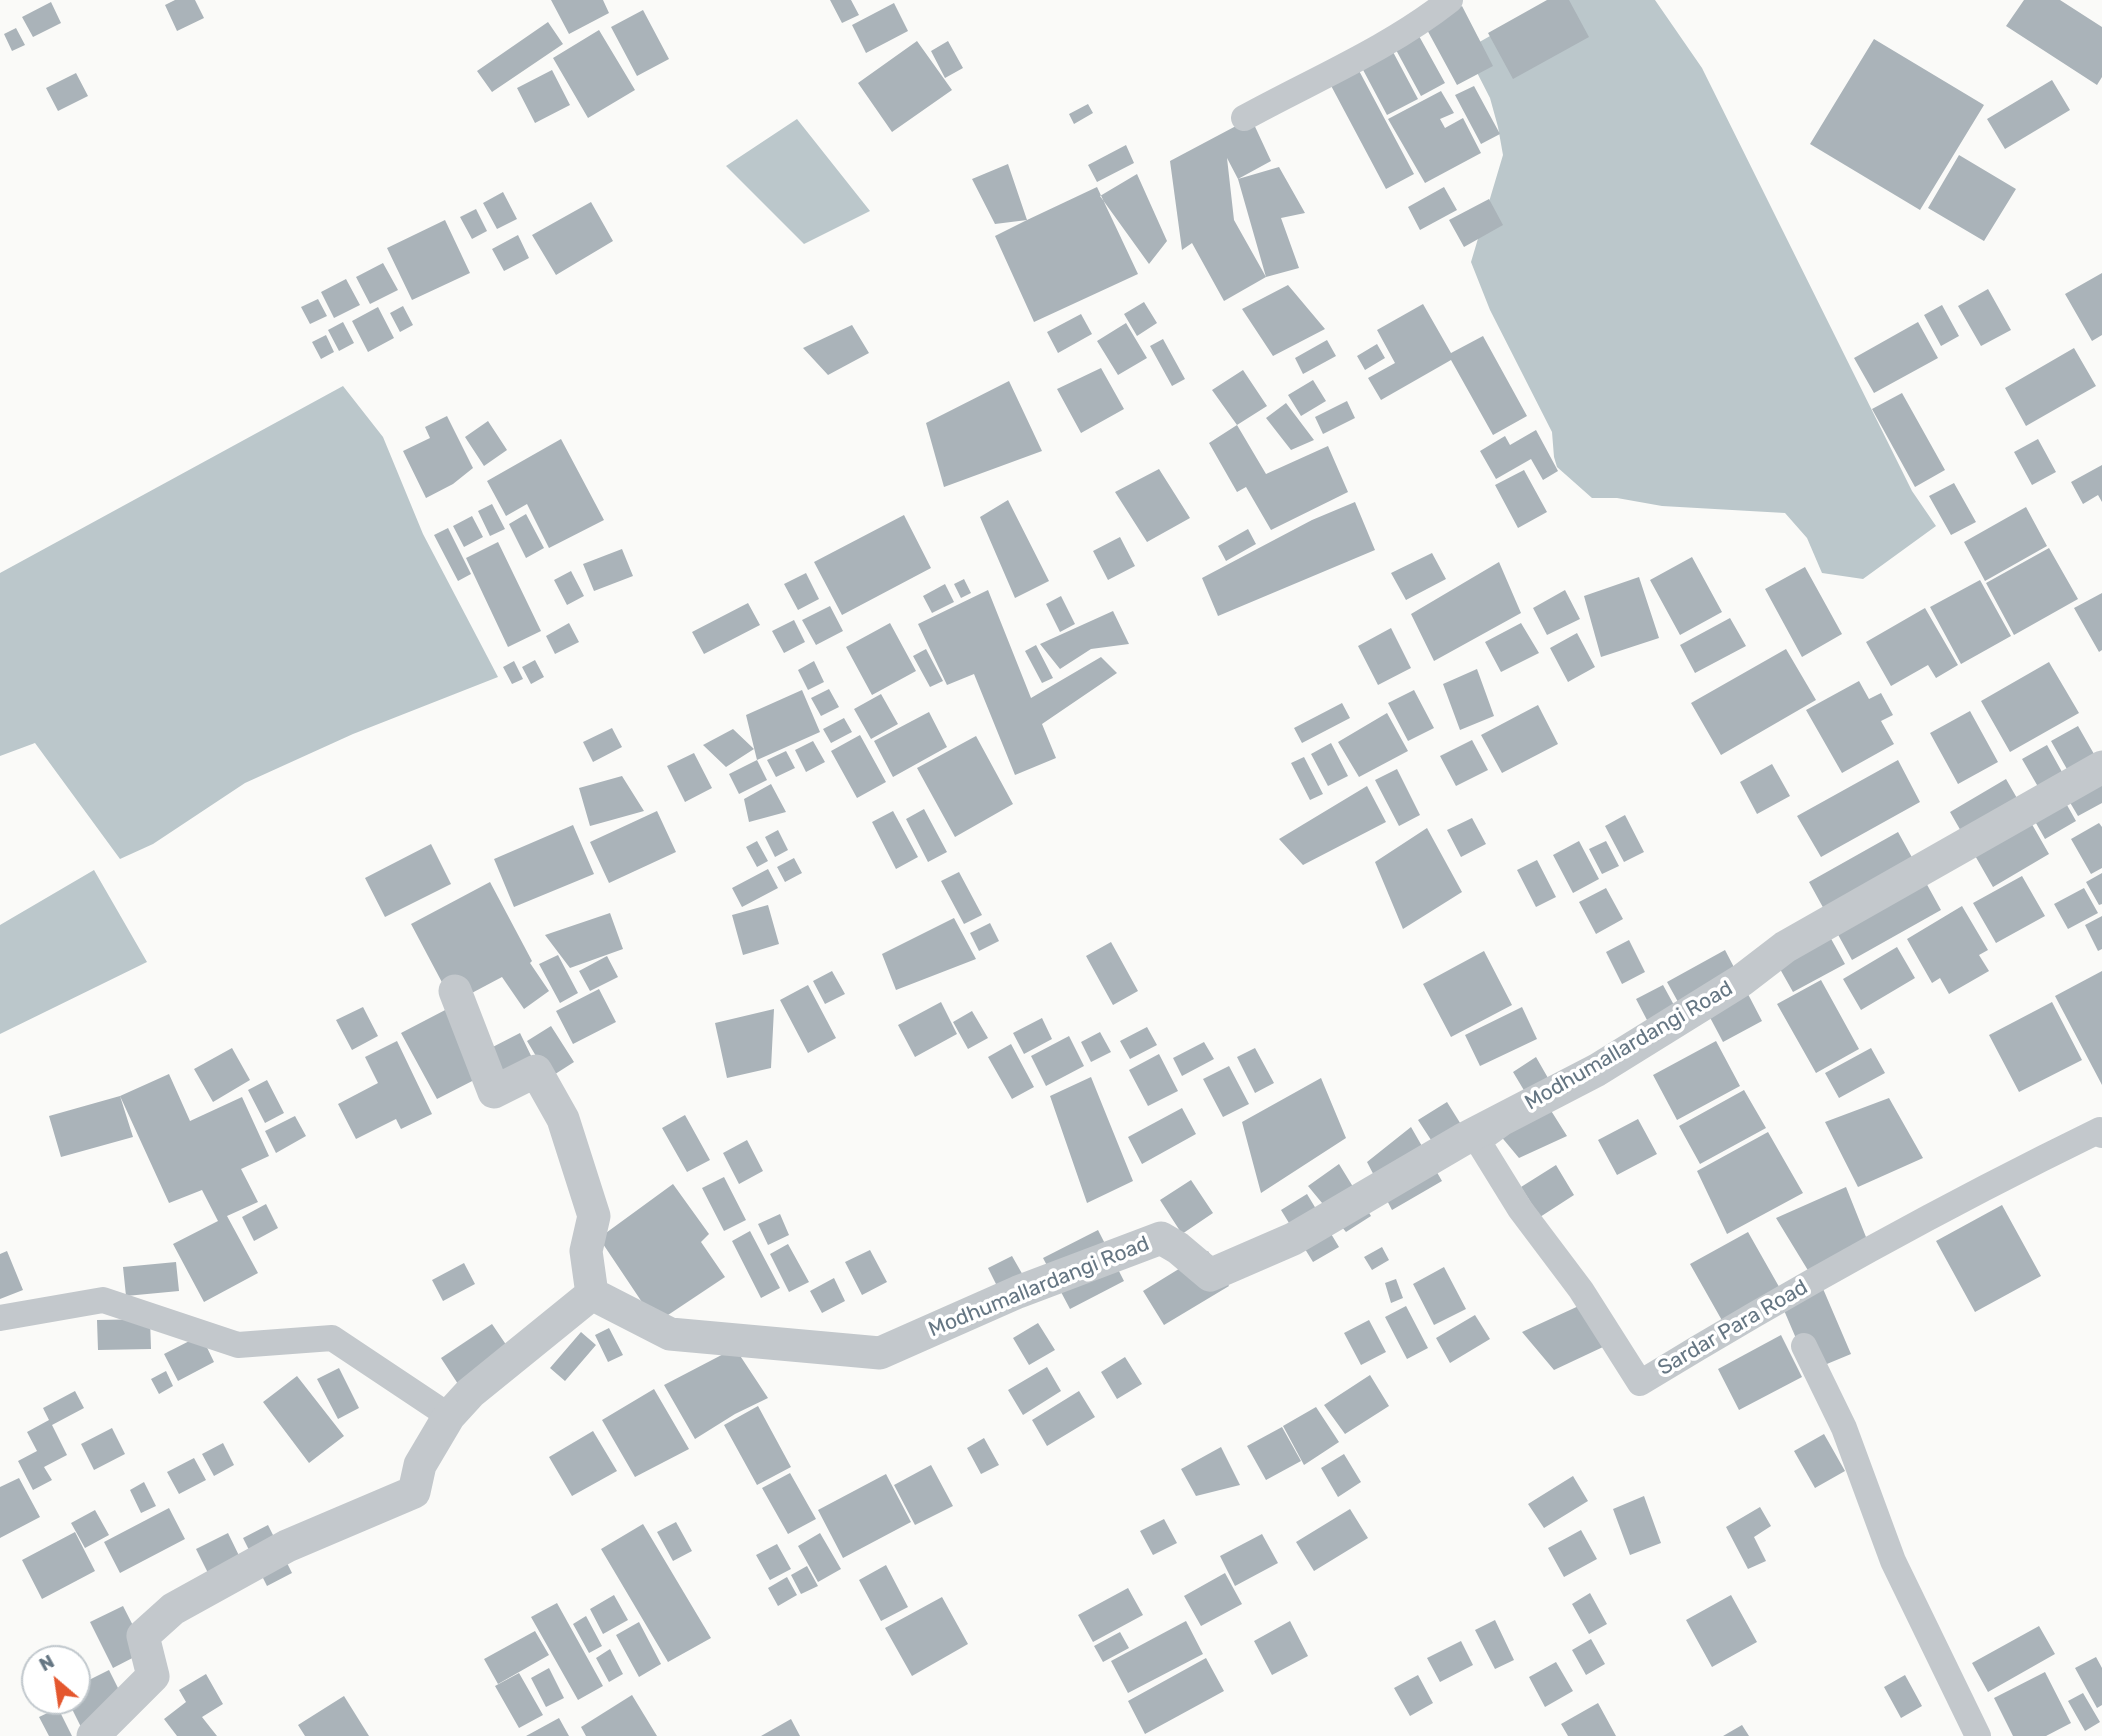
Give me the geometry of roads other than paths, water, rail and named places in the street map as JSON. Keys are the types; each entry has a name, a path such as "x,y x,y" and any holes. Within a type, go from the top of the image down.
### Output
{"street":[{"path":"1244,118 1380,46 1428,17 1450,0"},
{"name":"Modhumallardangi Road","path":"592,1294 670,1334 880,1353 1018,1292 1161,1238 1178,1248 1210,1275 1293,1239 1462,1140 1597,1070 1742,980 1785,947 2102,767"},
{"path":"93,1736 153,1676 143,1636 173,1609 287,1546 414,1492 419,1465 449,1416 470,1393 592,1294 586,1251 594,1216 564,1119 536,1071 494,1092 454,991"},
{"name":"Sardar Para Road","path":"1531,1104 1478,1141 1520,1209 1581,1290 1640,1382 1758,1311 1997,1180 2100,1130 2102,1135"},
{"path":"0,1318 103,1300 238,1345 332,1338 449,1416"},
{"path":"1804,1346 1844,1428 1893,1560 1978,1736"}]}
